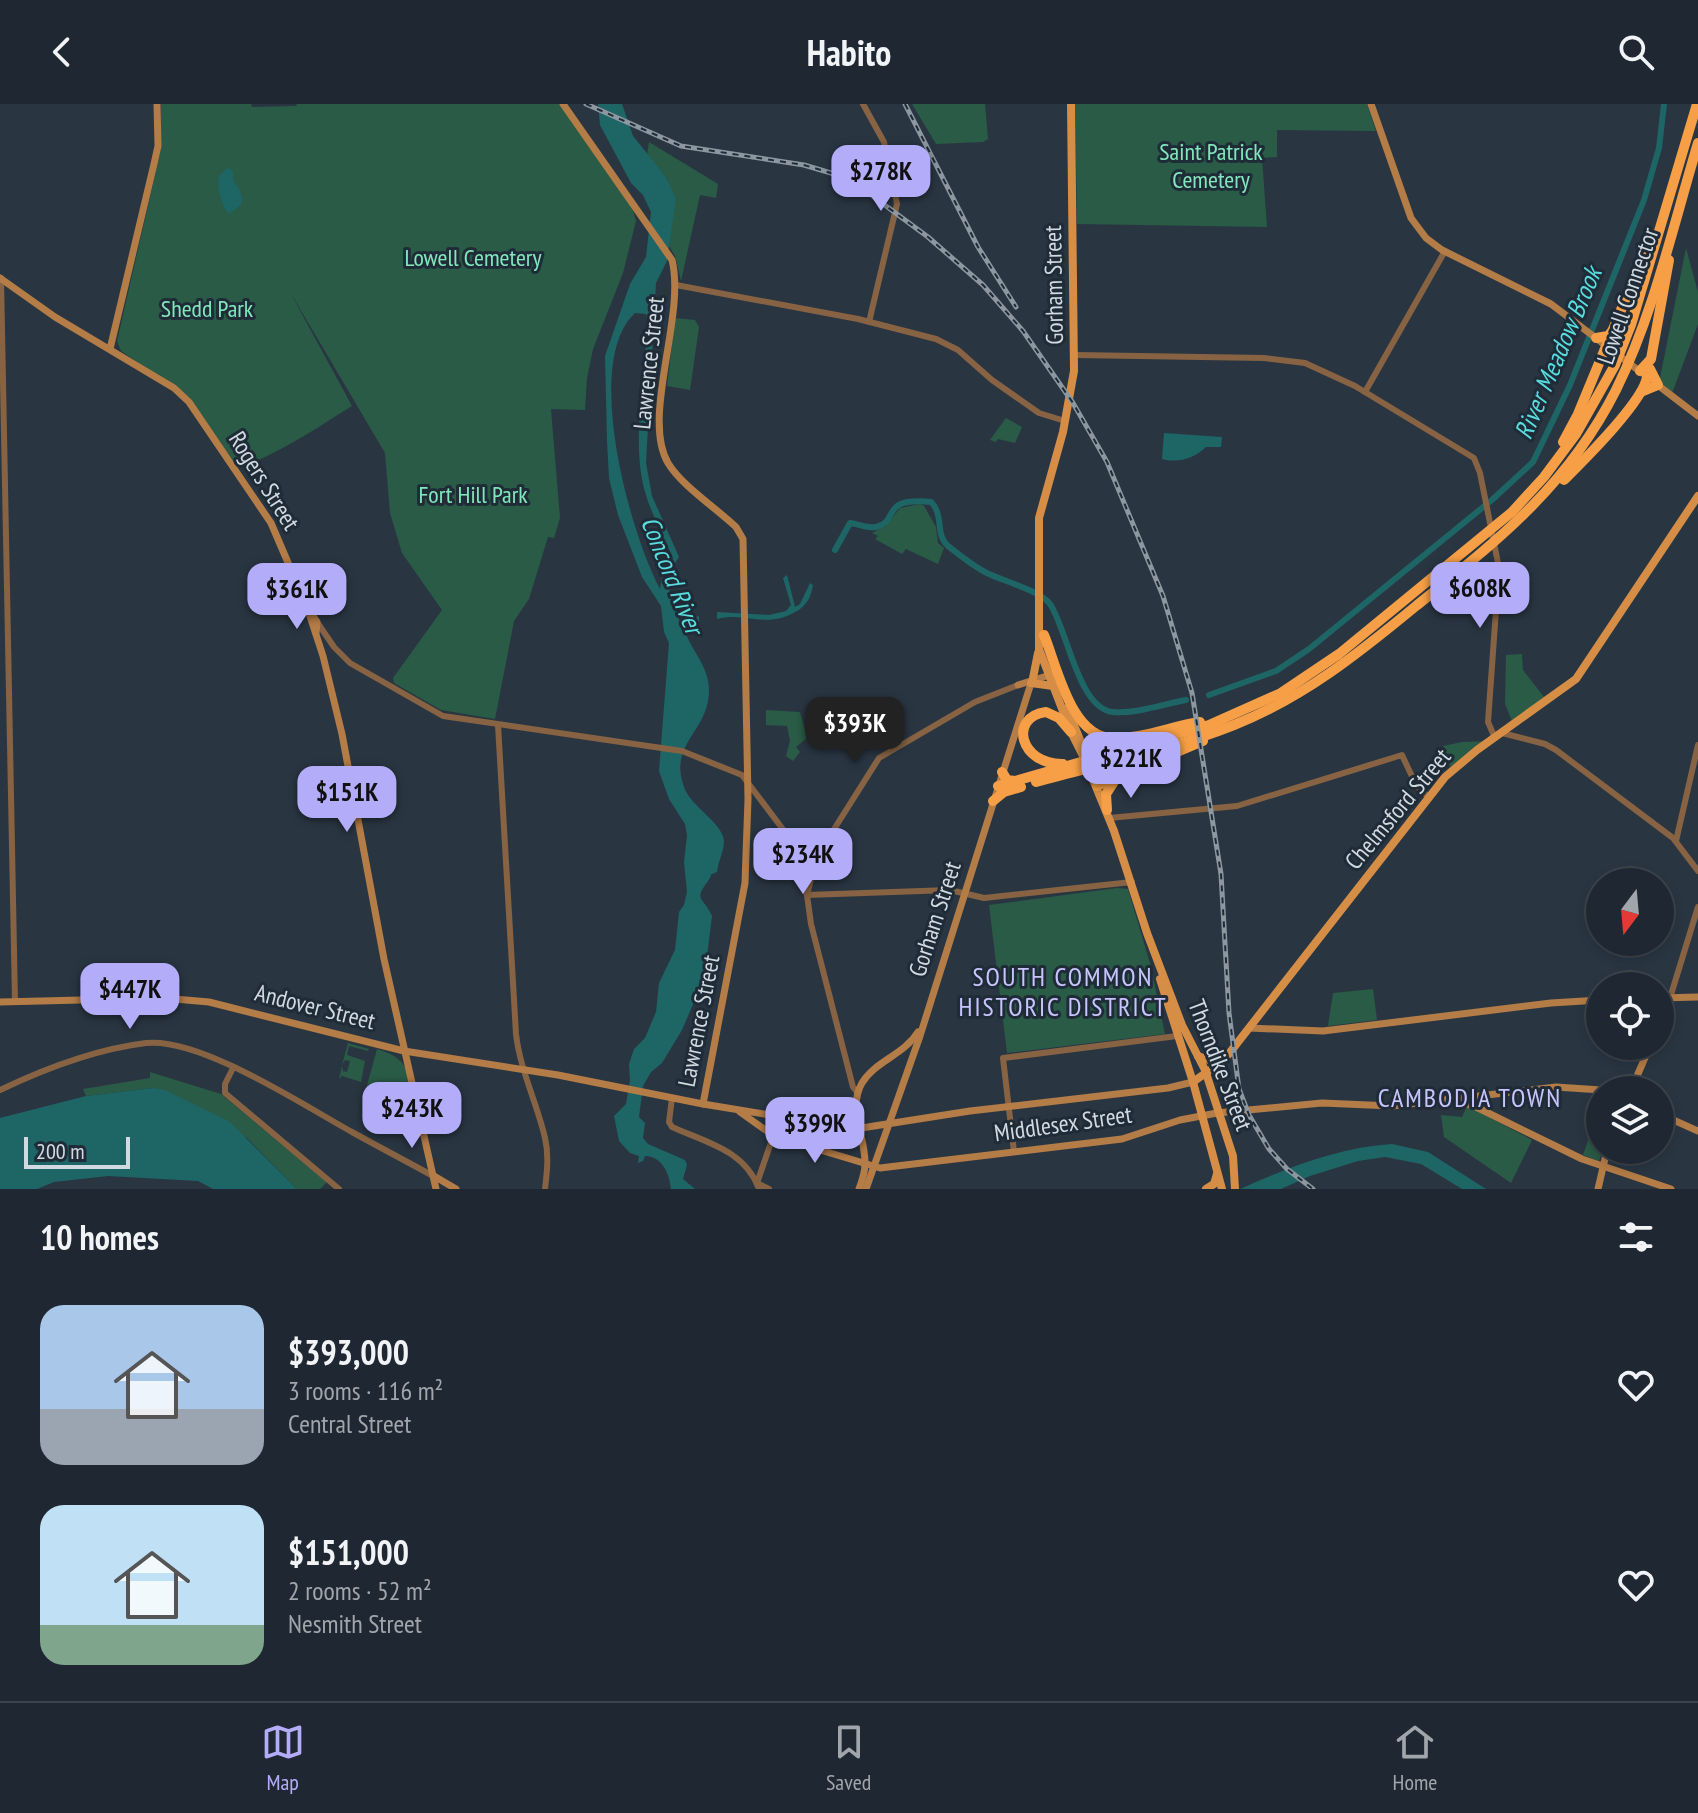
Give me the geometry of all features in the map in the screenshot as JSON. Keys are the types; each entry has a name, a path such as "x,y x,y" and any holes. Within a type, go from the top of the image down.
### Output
{"highway":[{"name":"Lowell Connector","path":"1232,721 1298,694 1340,667 1516,524 1577,454 1602,414 1619,369 1623,346 1697,104"},
{"name":"Lowell Connector","path":"1245,715 1332,659 1499,524 1544,477 1633,353 1698,143"},
{"path":"1518,506 1567,436 1671,191"},
{"path":"1640,393 1658,385 1651,375 1651,359 1683,194"},
{"path":"1591,334 1608,336 1612,331"},
{"path":"1516,524 1597,447 1640,393 1651,359"},
{"path":"1044,635 1077,716 1091,732 1103,737 1121,738 1192,734 1232,721"},
{"path":"1071,732 1055,715 1041,712 1027,723 1024,741 1028,751 1041,761 1059,765 1086,763"},
{"path":"998,786 1014,785 1232,721"},
{"path":"1097,786 1118,778 1192,734"},
{"path":"1002,772 1014,785"},
{"path":"1108,814 1106,794 1118,778"},
{"path":"993,801 1014,785"}],"main road":[{"path":"110,349 158,146 157,104"},
{"name":"Lawrence Street","path":"563,104 670,254 676,285 660,411 661,446 672,469 741,532 744,548 747,779 744,892 703,1104"},
{"name":"Gorham Street","path":"1039,649 1039,518 1065,421 1075,355 1071,104"},
{"path":"1371,104 1411,218 1426,238 1445,251 1543,300 1698,416"},
{"name":"Rogers Street","path":"1,278 55,317 174,388 196,410 271,523 307,607 317,622"},
{"name":"Chelmsford Street","path":"1193,1082 1224,1060 1453,768 1579,675 1698,496"},
{"name":"Gorham Street","path":"1040,603 1050,673"},
{"path":"307,607 350,767 378,928 436,1189 456,1189"},
{"path":"317,622 318,643"},
{"path":"1032,680 1039,649"},
{"name":"Thorndike Street","path":"1039,649 1086,763"},
{"path":"1018,685 1050,673"},
{"name":"Thorndike Street","path":"1050,673 1071,732 1108,814 1156,959 1206,1075 1235,1166 1235,1189"},
{"path":"1032,680 1053,686"},
{"name":"Gorham Street","path":"870,1166 897,1104 1032,680"},
{"name":"Thorndike Street","path":"1156,959 1222,1189"},
{"path":"1674,998 1698,997"},
{"name":"Andover Street","path":"0,1002 188,999 258,1012 404,1051 524,1069 846,1129 1168,1088 1193,1082"},
{"path":"1249,1028 1323,1031 1586,1001"},
{"path":"866,1189 870,1166 860,1129 857,1092 866,1077 903,1051 924,1020"},
{"path":"903,1051 910,1053 912,1058"},
{"path":"1198,1056 1224,1060 1216,1077 1214,1098"},
{"name":"Middlesex Street","path":"870,1166 1122,1139 1217,1113 1322,1103 1392,1106 1556,1087 1586,1089"},
{"path":"1472,1097 1476,1107"},
{"path":"1451,1099 1476,1107 1573,1155 1671,1189"},
{"path":"897,1104 899,1113 910,1119"},
{"path":"734,1109 774,1136 870,1166"},
{"path":"846,1129 853,1122 857,1110"},
{"path":"1674,1120 1698,1131"},
{"path":"859,1189 870,1166"},
{"path":"1598,1189 1602,1166"},
{"path":"1206,1189 1215,1183 1217,1169"},
{"path":"433,1176 456,1189"}],"street":[{"path":"863,104 884,142 897,204 869,322"},
{"path":"1365,392 1445,251"},
{"path":"1,278 15,1002"},
{"path":"676,285 869,322 930,337 954,347 992,380 1039,413 1065,421"},
{"path":"1075,355 1233,357 1305,363 1329,372 1470,454 1476,462 1485,498 1499,572 1488,722 1498,735 1552,748 1676,841 1698,871"},
{"name":"Rogers Street","path":"317,622 334,647 350,663 443,716 687,753 747,779"},
{"path":"807,895 815,864 879,758 975,702 1018,685"},
{"path":"498,725 516,1034 545,1139 545,1189"},
{"path":"1676,841 1698,745"},
{"path":"1108,814 1246,804 1320,778 1402,755 1417,787 1429,797"},
{"path":"747,779 806,860 815,864"},
{"path":"831,834 806,860 801,877 811,927 853,1087 857,1092"},
{"path":"801,877 805,881 811,879"},
{"path":"807,895 913,890 964,893 984,898 1132,882"},
{"path":"1674,985 1698,907"},
{"path":"1014,1152 1003,1058 1177,1036"},
{"path":"0,1090 88,1057 146,1043 163,1044 233,1068 433,1176"},
{"path":"233,1068 225,1084 225,1093 339,1189"},
{"path":"672,1098 669,1122 672,1127 723,1147 743,1164 758,1186 769,1189"},
{"path":"758,1186 778,1125 789,1118"},
{"path":"743,1164 753,1168 765,1162"}],"green space":[{"path":"161,104 251,104 252,107 297,104 559,104 632,207 636,221 623,273 593,349 585,410 551,409 560,518 554,538 548,537 529,599 514,621 495,719 441,710 394,683 393,678 442,610 402,553 390,513 385,453 290,292 352,406 282,448 238,468 190,398 121,351 117,341 161,149"},
{"path":"912,104 985,104 988,139 983,142 936,144"},
{"name":"Saint Patrick Cemetery","path":"1075,104 1367,104 1376,131 1277,130 1277,157 1262,158 1267,227 1077,224"},
{"path":"649,142 718,184 716,198 700,195 681,281 675,256 669,246 675,199 666,177 647,155"},
{"path":"1686,248 1698,292 1698,324 1671,396 1659,383"},
{"path":"675,318 695,320 699,327 690,390 667,386"},
{"path":"1006,418 1022,427 1015,443 990,440"},
{"path":"920,504 936,527 938,543 944,548 938,564 906,549 902,554 875,539 878,536 872,533 886,526 900,508"},
{"path":"1522,654 1523,670 1544,697 1512,721 1505,704 1506,655"},
{"path":"766,710 800,712 807,738 796,747 800,752 793,761 786,756 790,741 787,726 766,725"},
{"path":"1492,741 1452,771 1443,746"},
{"path":"1128,889 1150,963 1165,1034 1007,1053 989,905"},
{"path":"1373,989 1377,1020 1328,1026 1333,993"},
{"path":"348,1043 369,1049 349,1046 347,1055 365,1061 361,1082 342,1076 339,1079 342,1066 343,1071 347,1072 350,1061 345,1060 342,1065"},
{"path":"377,1049 398,1059 408,1072 414,1114 363,1100"},
{"path":"150,1072 221,1094 327,1182 320,1189 297,1189 247,1138 153,1088 86,1096 83,1089 150,1078"},
{"path":"1467,1106 1532,1140 1511,1183 1444,1137 1441,1115 1462,1117"}],"shaded area":[{"path":"598,104 622,104 633,136 666,177 676,199 667,261 656,283 646,463 652,496 679,557 670,571 669,589 679,620 699,616 699,622 684,628 703,665 709,690 703,717 681,759 680,772 687,794 718,828 724,841 717,872 711,875 700,896 712,916 706,964 697,995 682,1030 662,1063 651,1072 643,1086 639,1117 645,1123 643,1138 648,1144 685,1160 687,1165 683,1179 695,1189 671,1189 667,1172 656,1159 645,1156 638,1163 639,1156 630,1153 619,1141 614,1116 626,1104 629,1064 634,1049 645,1038 656,1012 659,983 675,950 679,912 687,892 684,862 687,835 685,824 669,799 659,771 669,643 664,632 661,606 642,577 618,515 609,478 605,356 630,284 646,257 651,212 643,195 631,183 600,125","holes":["635,313 646,314 648,325 639,429 641,470 650,506 673,558 668,570 663,571 660,589 648,563 625,490 612,407 612,369 620,337"]},
{"path":"228,168 233,171 233,181 242,198 241,205 229,214 224,207 218,181 220,174"},
{"path":"1164,433 1222,437 1221,447 1206,447 1186,459 1162,459"},
{"path":"787,575 795,607 800,604 810,583 813,585 808,600 797,611 766,620 737,617 717,619 717,612 769,615 786,611 791,605 783,578"},
{"path":"153,1088 165,1090 230,1122 297,1189 213,1189 198,1181 108,1176 54,1182 37,1189 0,1189 0,1118 86,1096"},
{"path":"1392,1144 1428,1152 1486,1189 1462,1189 1421,1164 1385,1157 1358,1161 1281,1189 1240,1189 1333,1154"}],"waterway":[{"name":"River Meadow Brook","path":"1209,695 1276,671 1309,649 1493,499 1533,462 1570,385 1644,200 1659,148 1664,104"},
{"name":"River Meadow Brook","path":"835,550 850,523 876,527 888,520 897,506 914,501 931,502 948,546 968,562 1030,591 1050,604 1082,683 1101,707 1113,712 1131,712 1186,700"}],"railway":[{"path":"586,104 681,146 804,165 831,173 863,189 928,237 983,285 1023,331 1073,403 1107,462 1163,596 1192,693 1221,874 1229,1013 1239,1089 1249,1115 1269,1149 1287,1169 1313,1189"},
{"path":"905,104 978,247 1016,307"}],"district":[{"name":"SOUTH COMMON HISTORIC DISTRICT","path":"1063,992"},
{"name":"CAMBODIA TOWN","path":"1470,1098"}],"park label":[{"name":"Lowell Cemetery","path":"473,258"},
{"name":"Shedd Park","path":"207,309"},
{"name":"Fort Hill Park","path":"473,495"}],"water label":[{"name":"Concord River","path":"672,575"}]}
